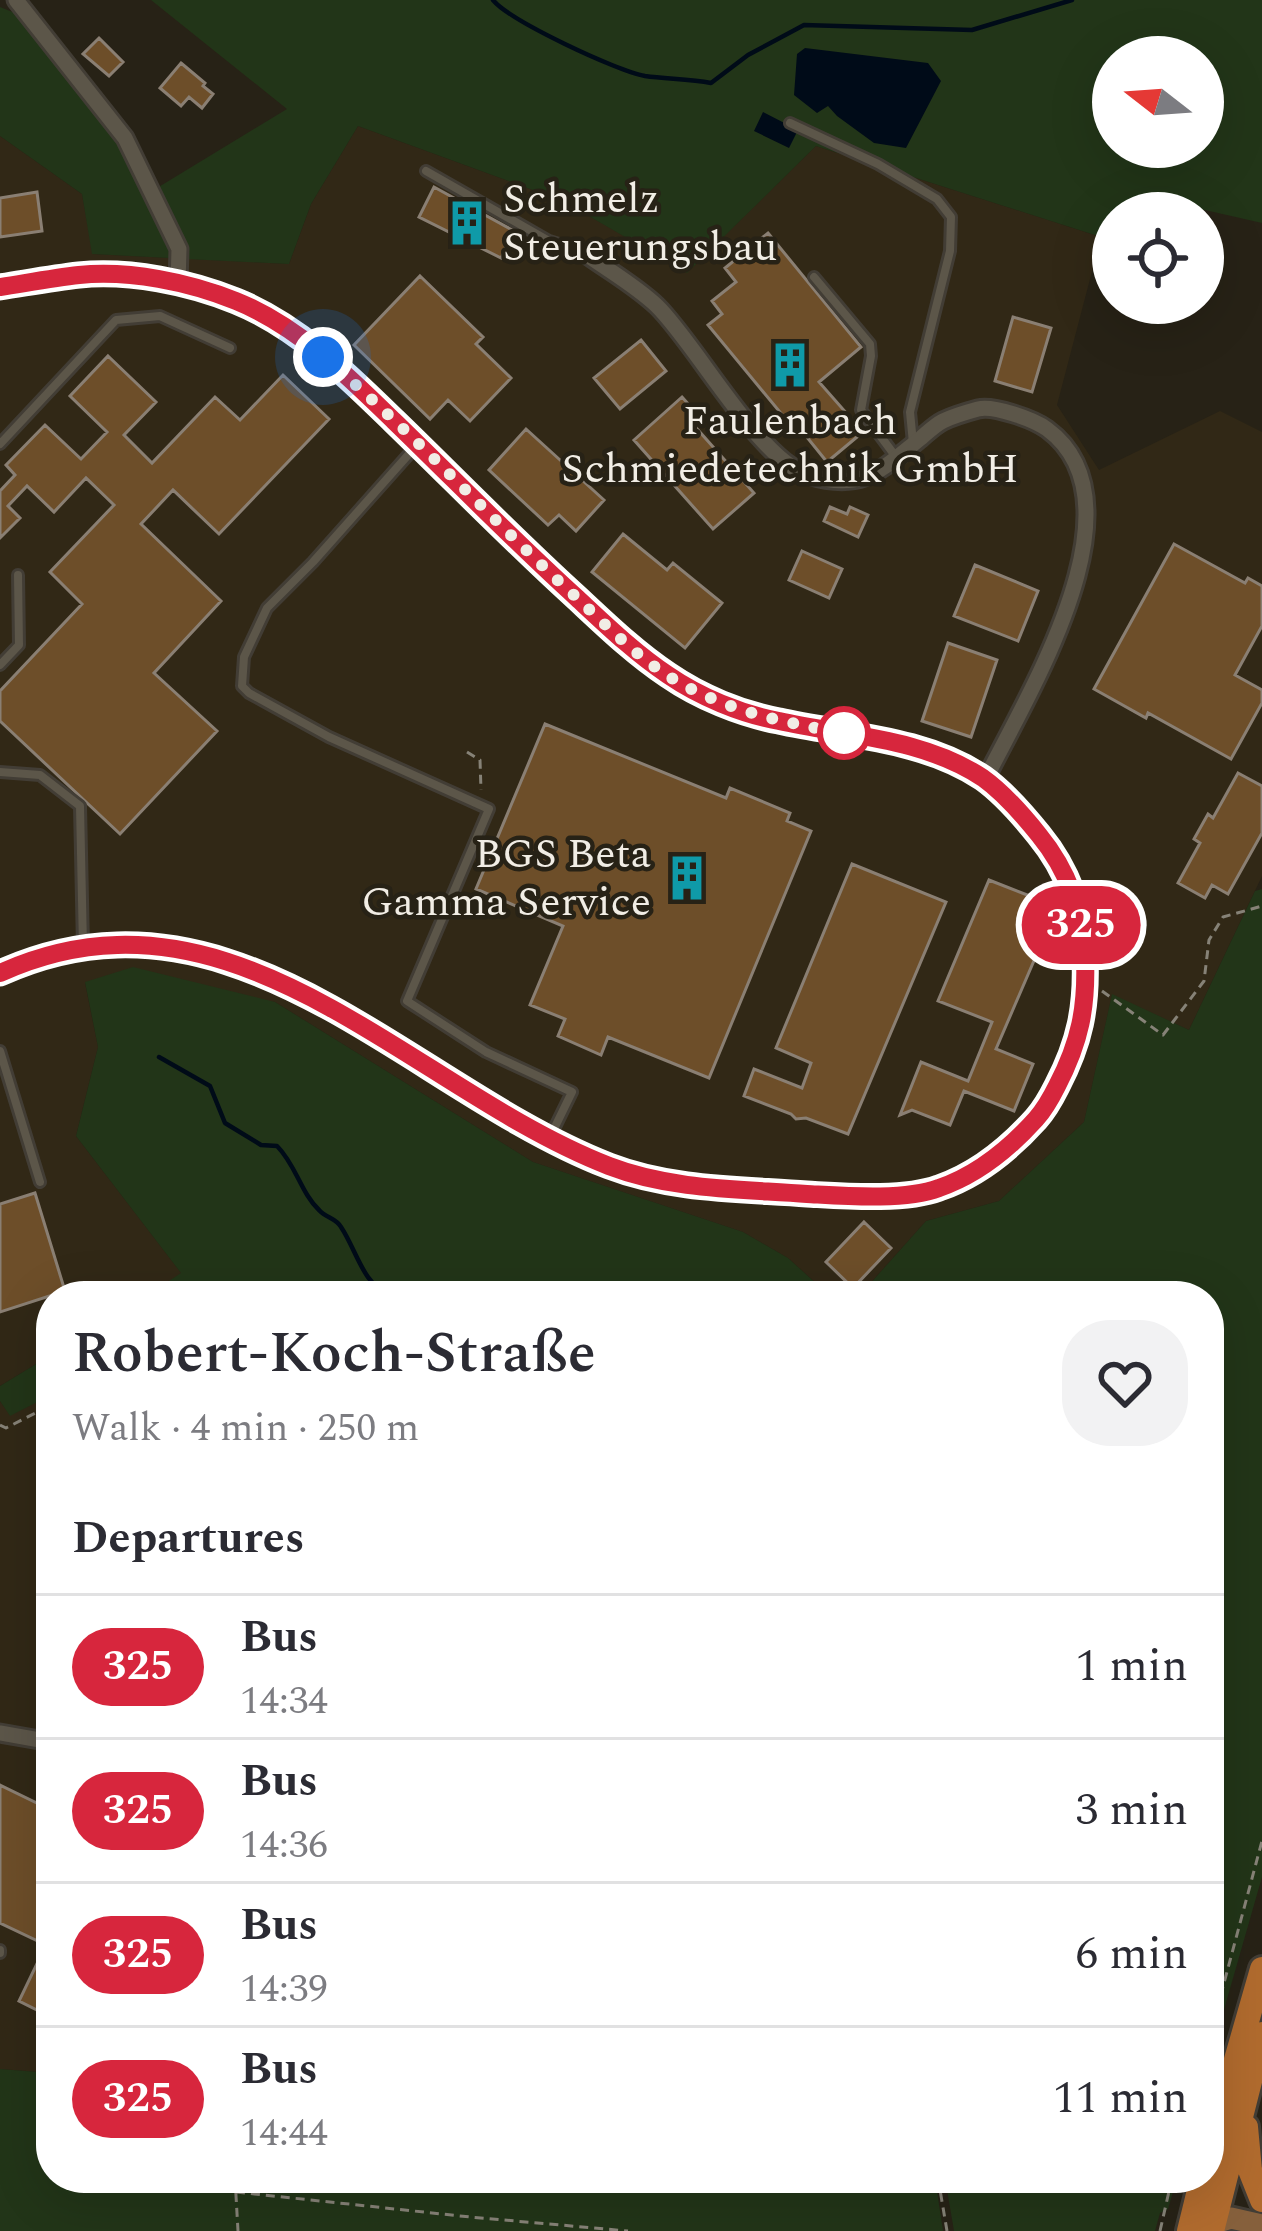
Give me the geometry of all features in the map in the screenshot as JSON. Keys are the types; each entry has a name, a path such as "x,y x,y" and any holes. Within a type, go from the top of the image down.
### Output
{"main road":[{"path":"1224,2102 1262,1970"},
{"path":"1224,2172 1262,2034"},
{"path":"1246,2094 1248,2157 1262,2200"},
{"path":"1204,2193 1208,2229"},
{"path":"1208,2229 1218,2193"},
{"path":"1208,2229 1235,2218 1262,2224"}],"street":[{"path":"16,0 125,138 179,249 178,284"},
{"path":"583,252 656,305 770,449 802,474 844,483 880,472 941,422 985,407 1031,420 1068,448 1084,484 1086,538 1070,602 985,779"},
{"path":"0,287 85,274 132,276 237,301 289,329 357,385 524,551 672,678 718,702 770,720 904,743 985,779 1054,854 1074,896 1085,943 1087,994 1074,1053 1042,1113 997,1158 936,1190 861,1198 687,1185 612,1167 550,1137 305,992 210,955 138,944 82,947 0,973"},
{"path":"0,1733 36,1739"}],"lane":[{"path":"790,123 918,187 937,199 951,217 950,251 910,412 913,444"},
{"path":"426,171 549,241 583,252"},
{"path":"814,278 871,344 861,410 897,458"},
{"path":"0,444 116,320 160,316 230,348"},
{"path":"418,444 267,608 244,657 242,686 329,737 489,809 406,1001 486,1052 572,1092 550,1137"},
{"path":"0,665 19,645 19,575"},
{"path":"0,772 40,775 80,806 82,947"},
{"path":"0,1051 40,1182"}],"path":[{"path":"467,752 480,760 478,805"},
{"path":"1086,980 1163,1035 1204,981 1209,940 1223,916 1262,906"},
{"path":"0,1425 6,1428 36,1413"},
{"path":"1224,1983 1262,1841"},
{"path":"236,2193 238,2231"},
{"path":"246,2193 628,2231"},
{"path":"940,2193 946,2231"},
{"path":"1160,2231 1169,2193"}],"shaded area":[{"path":"358,126 563,201 687,272 816,146 1092,234 1092,271 1057,405 1099,470 1220,411 1262,432 1262,876 1189,1030 1112,995 1084,1122 999,1201 926,1221 872,1281 813,1281 788,1258 743,1232 533,1162 275,1002 85,983 98,1047 76,1136 182,1274 171,1281 36,1281 36,1364 0,1386 0,136 82,194 93,254 289,264 311,204"},
{"path":"0,1401 10,1415 36,1402 36,2072 0,2069"}],"green space":[{"path":"151,0 1262,0 1262,223 1224,214 1224,192 1092,192 1092,234 816,146 687,273 563,201 358,126 311,204 289,264 186,259 157,188 287,109"},
{"path":"0,7 20,15 116,138 169,247 169,258 92,254 82,194 0,136"},
{"path":"1262,889 1262,1877 1224,2010 1224,1281 872,1281 926,1221 999,1201 1084,1122 1112,994 1189,1030 1255,891"},
{"path":"133,967 275,1002 533,1162 743,1232 788,1258 813,1281 169,1281 181,1273 76,1136 98,1047 85,982"},
{"path":"36,1364 36,1403 10,1416 0,1401 0,1386"},
{"path":"0,2069 36,2072 36,2193 937,2193 943,2231 0,2231"},
{"path":"948,2193 1173,2193 1155,2231 954,2231"}],"water":[{"path":"805,48 928,63 941,81 906,148 874,143 828,106 817,113 794,95 797,54"},
{"path":"763,112 798,130 789,148 754,131"}],"building":[{"path":"99,38 123,62 109,76 83,54"},
{"path":"181,63 213,94 202,108 189,97 181,106 160,88"},
{"name":"Schmelz Steuerungsbau","path":"434,187 514,231 501,258 419,217"},
{"path":"37,192 42,231 0,237 0,198"},
{"name":"Faulenbach Schmiedetechnik GmbH","path":"768,233 861,347 819,382 863,432 827,462 708,325 722,314 712,301 736,282 725,268"},
{"path":"420,276 483,337 476,344 511,378 470,421 448,400 430,419 354,345"},
{"path":"1013,317 1051,328 1032,392 995,381"},
{"path":"641,340 666,371 620,409 594,378"},
{"path":"108,356 156,402 124,435 152,463 215,397 240,420 283,375 329,419 219,534 173,490 141,524 221,601 154,673 217,731 120,834 0,721 0,691 82,604 50,572 114,505 86,478 54,512 27,486 8,506 20,518 0,538 0,491 15,475 6,465 45,425 81,459 107,432 70,396"},
{"path":"682,397 698,415 691,422 754,493 713,529 634,440"},
{"path":"526,429 604,500 576,531 559,515 548,525 489,470"},
{"path":"830,507 847,514 850,507 868,515 858,537 824,521"},
{"path":"623,534 667,570 673,563 722,603 685,648 592,572"},
{"path":"1174,544 1245,583 1248,578 1262,586 1262,626 1235,675 1262,690 1262,703 1231,759 1094,689"},
{"path":"802,551 842,569 829,598 789,580"},
{"path":"975,565 1038,591 1018,641 954,616"},
{"path":"948,643 997,660 971,737 922,721"},
{"name":"BGS Beta Gamma Service","path":"545,724 726,798 730,788 790,813 787,821 811,831 709,1078 608,1037 601,1055 558,1036 565,1019 530,1005 563,926 476,889"},
{"path":"1238,773 1262,786 1262,833 1228,894 1212,885 1205,898 1178,883 1200,843 1194,839 1208,814 1213,818"},
{"path":"852,864 946,902 848,1134 806,1118 796,1119 744,1096 754,1069 802,1088 811,1063 776,1048"},
{"path":"989,880 1030,896 1048,928 996,1049 1033,1064 1014,1111 964,1091 950,1125 912,1110 900,1115 921,1062 968,1081 992,1022 938,1001"},
{"path":"35,1193 62,1281 36,1281 36,1300 0,1312 0,1204"},
{"path":"864,1222 891,1248 860,1281 846,1281 826,1262"},
{"path":"0,1785 36,1803 36,1940 0,1923"},
{"path":"36,1966 36,2010 19,2001"}],"waterway":[{"path":"493,0 541,32 612,65 645,76 711,83 748,55 804,25 972,30 1072,0"},
{"path":"159,1057 210,1086 225,1123 261,1145 277,1146 313,1203 341,1227 372,1281"}],"bus line":[{"name":"325","path":"0,287 85,274 132,276 237,301 289,329 357,385 524,551 672,678 718,702 770,720 904,743 985,779 1054,854 1074,896 1085,943 1087,994 1074,1053 1042,1113 997,1158 936,1190 861,1198 687,1185 612,1167 529,1127 305,992 210,955 138,944 82,947 0,973"}],"place":[{"name":"Schmelz Steuerungsbau","path":"467,223"},
{"name":"Faulenbach Schmiedetechnik GmbH","path":"790,365"},
{"name":"BGS Beta Gamma Service","path":"687,878"}],"route":[{"path":"323,357 524,551 672,678 718,702 770,720 849,734 844,733"}]}
